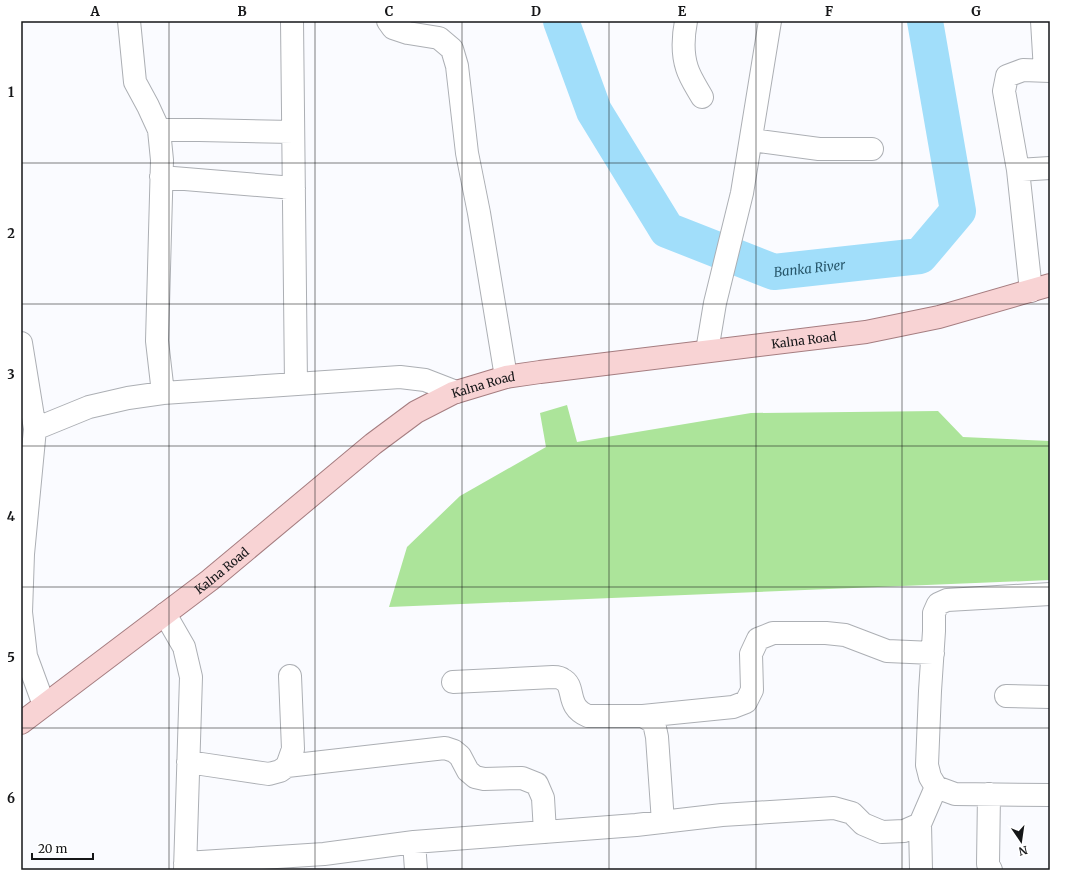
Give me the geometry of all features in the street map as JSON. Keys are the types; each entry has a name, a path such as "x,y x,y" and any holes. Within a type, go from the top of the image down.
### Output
{"main road":[{"name":"Kalna Road","path":"21,723 210,580 373,444 416,412 456,392 506,377 866,332 939,317 1041,288"}],"street":[{"path":"129,21 135,82 159,130 162,160 157,342 163,394"},
{"path":"292,21 296,384"},
{"path":"388,21 393,28 408,33 439,30 452,48 458,66 467,153 479,213 506,377"},
{"path":"686,21 683,34 687,69 702,97"},
{"path":"707,351 715,303 742,193 770,21"},
{"path":"1041,288 1004,91 1007,76 1023,70 1047,71 1042,21"},
{"path":"159,130 293,132"},
{"path":"751,140 819,148 872,149"},
{"path":"1018,170 1050,168"},
{"path":"161,176 294,188"},
{"path":"21,343 35,429 24,554 21,612 26,656 44,705"},
{"path":"35,429 89,408 128,398 163,394 400,377 425,380 456,392"},
{"path":"1050,594 947,600 938,604 934,613 927,765 930,778 936,787 955,794 1050,795"},
{"path":"165,614 184,647 191,677 185,867 325,862 414,842 636,826 722,815 834,808 852,813 863,824 882,832 904,831 920,824"},
{"path":"454,682 553,677 563,679 569,686 574,706 580,713 588,716 643,716 734,707 746,702 752,690 751,654 758,639 773,633 826,633 846,635 887,651 933,653"},
{"path":"287,766 293,749 290,676"},
{"path":"1006,696 1050,697"},
{"path":"643,716 654,723 657,737 663,822"},
{"path":"188,762 269,774 280,771 287,766 445,748 454,751 460,756 468,771 475,777 484,779 522,778 537,784 543,798 545,832"},
{"path":"921,870 920,824 936,787"},
{"path":"989,794 988,864 991,870"},
{"path":"414,842 416,870"}],"green space":[{"path":"567,405 577,442 751,413 938,411 963,437 1050,441 1050,580 389,607 407,547 460,496 546,447 540,413"}],"waterway":[{"name":"Banka River","path":"561,21 594,111 667,230 774,272 920,256 958,211 925,21"}]}
